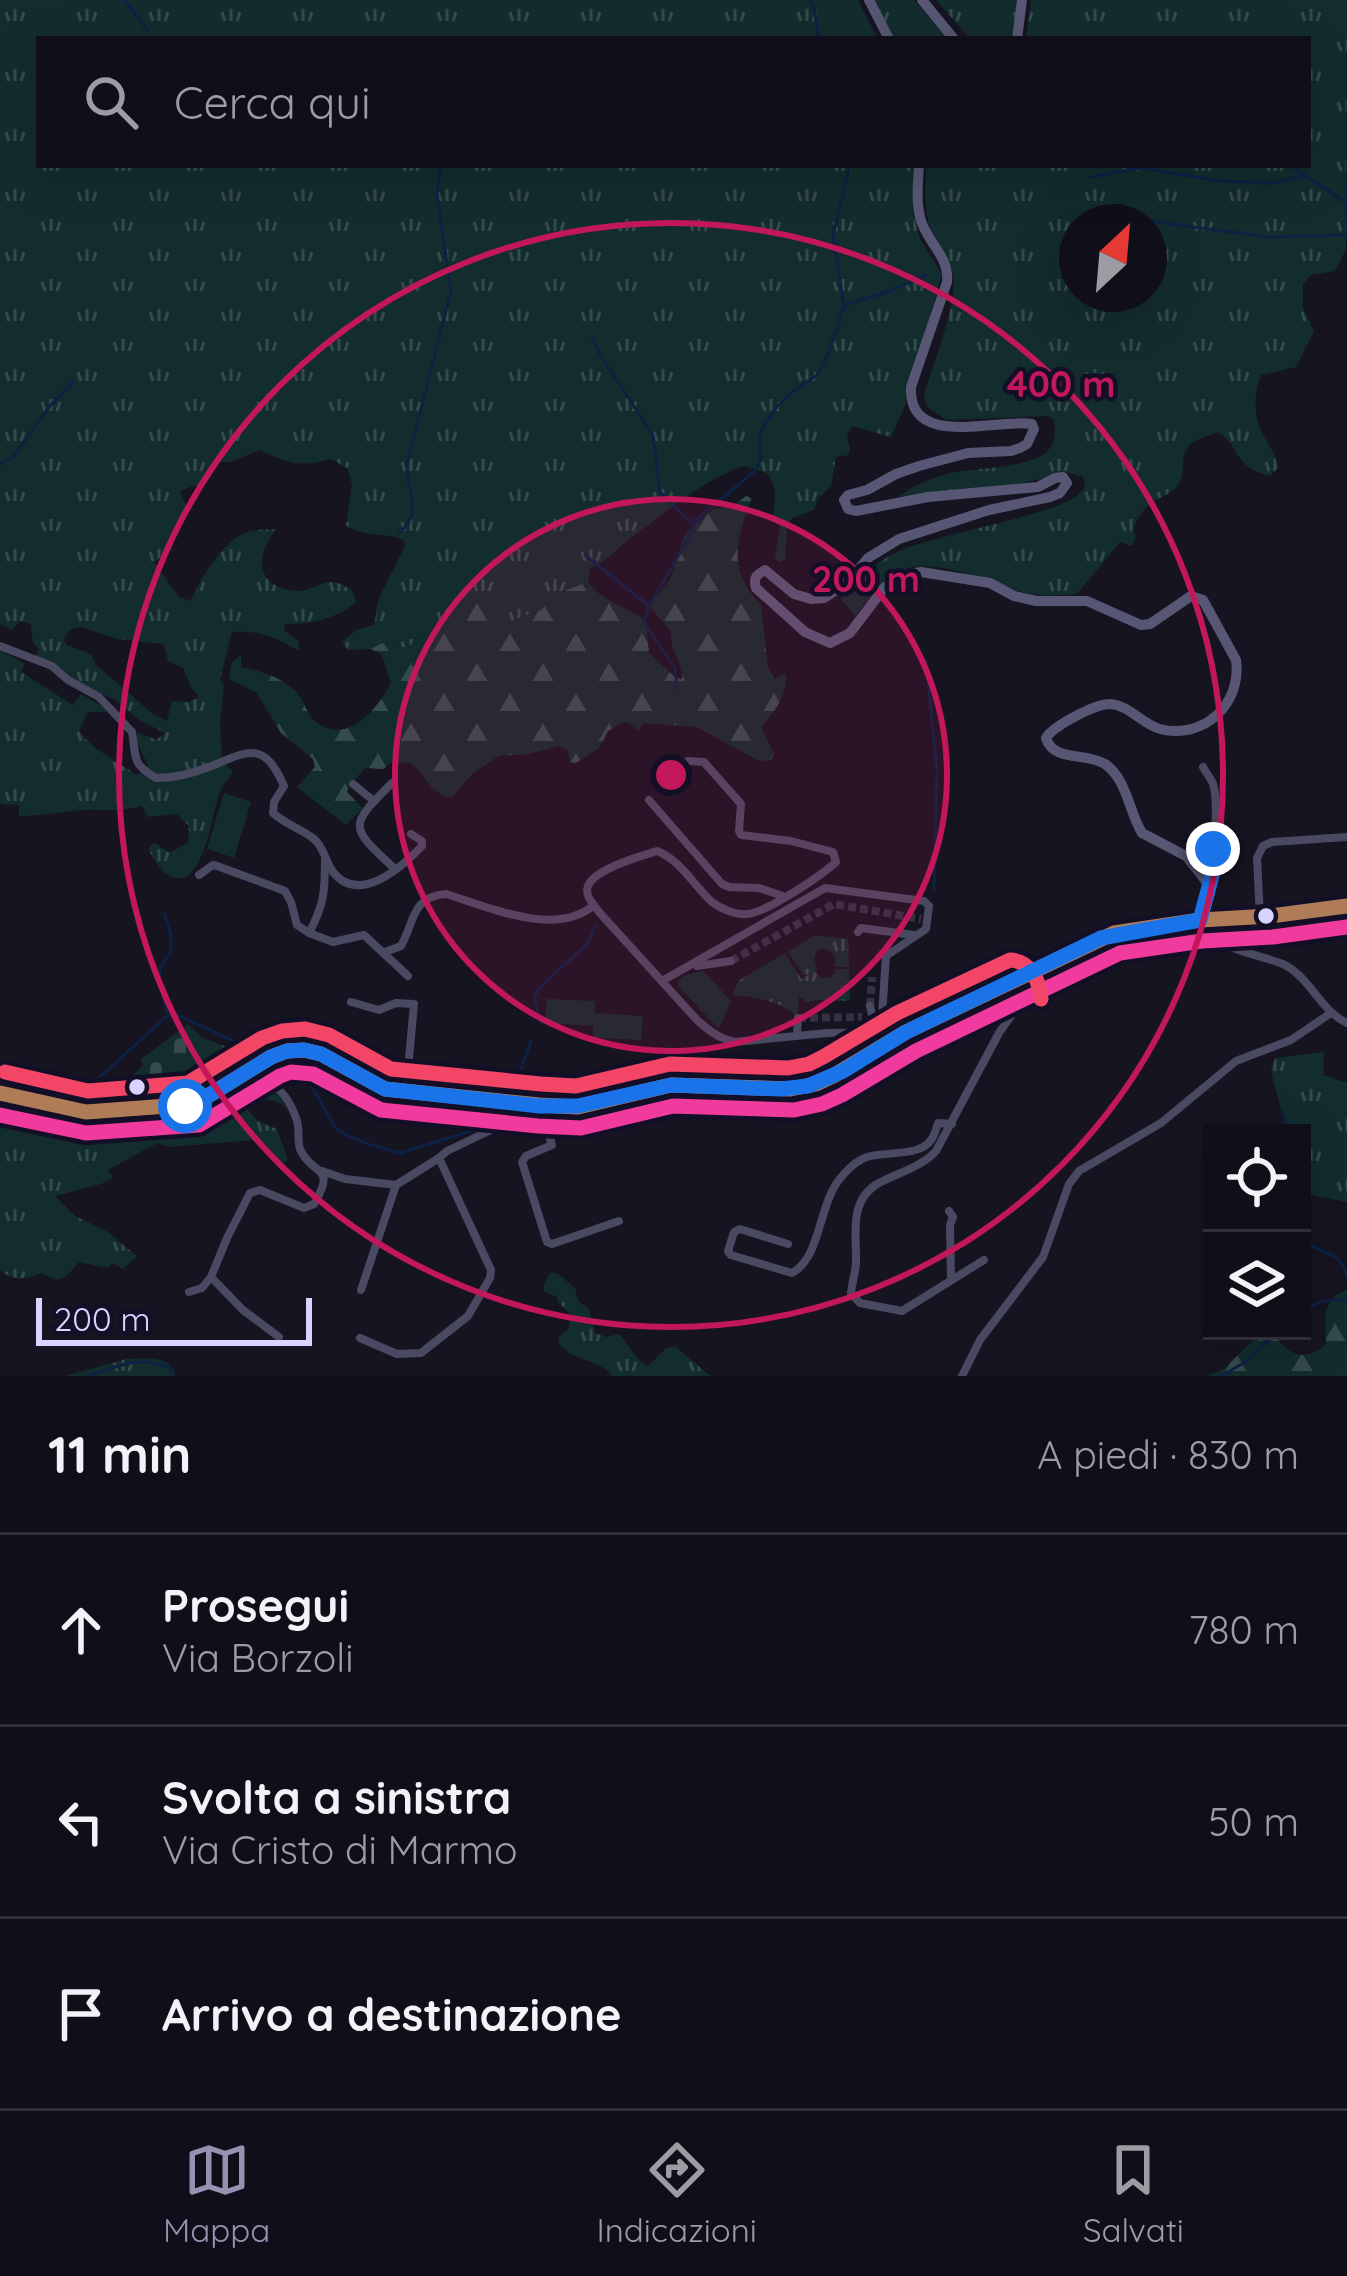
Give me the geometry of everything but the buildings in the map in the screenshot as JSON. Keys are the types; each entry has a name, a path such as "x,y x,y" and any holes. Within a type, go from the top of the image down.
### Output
{"street":[{"path":"868,0 887,36"},
{"path":"922,0 952,36"},
{"path":"1017,36 1022,0"},
{"path":"919,168 920,222 948,271 910,400 931,424 997,427 1024,422 1034,429 1027,444 1011,452 968,453 896,473 848,495 845,505 856,511 928,497 1038,487 1055,478 1063,477 1067,483 1051,497 989,510 899,539 868,558 824,598 794,594 764,570 756,575 756,588 805,632 830,643 850,633 884,588 903,575 921,572 990,583 1036,602 1088,601 1142,625 1191,596 1200,597 1237,665 1223,710 1210,723 1196,729 1164,730 1123,707 1106,704 1052,729 1046,738 1052,751 1090,758 1109,768 1142,833 1186,856 1209,885"},
{"path":"0,646 52,666 99,697 132,732 138,765 156,778 209,767 243,752 261,754 284,786 273,813 318,843 337,877 353,885 367,885 422,846 411,834"},
{"path":"688,761 704,762 736,796 741,804 741,835 832,852 836,862 749,915 715,904 668,855 657,851 602,872 587,886 594,905 708,1030 724,1040 906,1032"},
{"path":"1203,767 1216,797 1213,872 1203,920 1209,932 1219,941 1287,967 1305,980 1331,1013 1347,1022"},
{"path":"392,783 360,815 359,826 395,869"},
{"path":"353,784 374,801"},
{"path":"649,800 722,884 759,888 784,897"},
{"path":"1260,916 1257,858 1263,846 1347,836"},
{"path":"309,932 325,896 325,859"},
{"path":"200,875 213,865 285,891 297,925 333,942 364,935 408,976"},
{"path":"662,982 825,888 924,901 929,907 926,929 886,956 882,1016 887,1033"},
{"path":"385,952 401,946 418,906 437,894 538,919 569,919 594,905"},
{"path":"0,1093 86,1112 185,1106 267,1059 304,1050 321,1054 385,1089 539,1106 578,1106 671,1085 801,1087 833,1076 906,1032 1114,933 1347,906"},
{"path":"919,935 921,919"},
{"path":"858,932 862,928 919,935"},
{"path":"690,968 731,961"},
{"path":"984,1260 902,1311 860,1303 851,1293 855,1222 864,1197 880,1183 928,1160 942,1143 999,1033 1047,964"},
{"path":"1012,980 1020,1001"},
{"path":"981,996 999,1033"},
{"path":"991,1010 1004,1012 1020,1001"},
{"path":"351,1003 379,1010 396,1003 415,1004 406,1093"},
{"path":"868,1013 876,1032"},
{"path":"962,1376 980,1340 1042,1257 1078,1171 1161,1123 1236,1061 1291,1040 1331,1013"},
{"path":"797,1035 798,1018"},
{"path":"854,1031 862,1059"},
{"path":"208,1096 226,1101 254,1084 274,1086 298,1122 300,1149 322,1172 396,1185 495,1127 501,1102"},
{"path":"539,1106 552,1145 522,1162 548,1241 552,1244 619,1221"},
{"path":"788,1244 740,1229 734,1232 728,1251 798,1271 809,1258 828,1195 856,1162 923,1148 938,1123 952,1124"},
{"path":"360,1338 398,1354 421,1353 468,1316 491,1276 440,1158"},
{"path":"189,1292 202,1288 211,1277 250,1193 260,1190 298,1208 310,1207 322,1187 322,1172"},
{"path":"361,1290 396,1185"},
{"path":"949,1210 953,1217 951,1281"},
{"path":"211,1277 279,1337"}],"green space":[{"path":"0,0 858,0 876,36 36,36 36,168 913,168 913,213 920,239 942,274 904,408 891,437 852,426 848,455 836,457 831,486 818,498 814,510 792,518 785,560 779,562 775,557 781,522 772,518 773,484 767,473 744,466 688,496 590,569 588,582 559,593 541,610 508,622 472,594 407,648 382,643 371,649 348,650 342,642 356,630 374,625 379,598 405,546 404,540 346,526 352,485 347,468 331,459 294,463 259,450 219,462 207,482 184,489 180,493 185,515 172,549 154,562 179,597 191,601 213,562 238,537 276,529 262,560 273,584 297,591 334,582 352,590 356,601 323,619 285,624 284,630 299,642 299,651 267,636 232,632 220,680 224,685 220,723 222,760 233,772 219,793 203,851 189,875 179,878 164,872 149,851 155,843 170,853 188,842 189,826 177,814 148,817 142,806 19,816 19,805 0,804 0,650 25,664 21,672 73,705 81,694 103,707 106,712 88,712 79,730 98,750 136,775 148,765 137,743 138,732 156,740 165,733 36,656 39,649 33,643 31,624 20,621 12,630 0,624","holes":["81,627 117,639 164,644 168,661 183,668 199,697 172,701 167,721 96,665 91,654 63,640 70,629"]},
{"path":"874,0 914,0 945,36 892,36"},
{"path":"936,0 1019,0 1013,36 967,36"},
{"path":"1031,0 1347,0 1346,249 1335,271 1311,275 1303,284 1303,308 1314,331 1296,367 1261,375 1259,380 1257,417 1278,468 1270,476 1249,467 1218,432 1197,440 1187,448 1176,488 1150,504 1138,519 1132,546 1120,542 1077,594 1030,594 950,569 917,567 888,578 855,616 841,599 890,555 1049,509 1069,501 1085,486 1083,477 1066,472 1009,487 898,497 950,473 1033,460 1050,448 1055,434 1049,416 946,420 927,407 924,395 954,286 947,257 927,216 926,168 1311,168 1311,36 1026,36"},
{"path":"746,496 752,498 739,541 739,567 761,604 768,668 775,679 786,673 783,696 761,727 774,754 771,760 759,761 697,727 643,723 638,732 625,722 608,731 600,747 576,763 559,746 499,756 473,773 452,797 434,789 410,763 365,768 347,792 363,808 346,825 297,787 315,767 313,759 281,733 256,692 229,679 232,662 241,655 241,667 276,678 294,690 316,722 339,730 369,714 391,683 382,655 371,649 382,643 407,648 472,594 508,622 541,610 559,593 588,582 646,621 649,653 682,679 671,631 651,602 670,580 685,534 713,509 731,507"},
{"path":"224,793 251,802 234,858 207,849"},
{"path":"815,935 848,939 849,967 835,967 835,956 825,948 817,950 814,971 822,978 832,977 836,969 849,969 850,1001 804,1003 799,997 797,1016 767,1001 733,995 738,981 785,953 801,979 810,974 803,975 788,952"},
{"path":"703,971 731,1001 719,1029 678,986 685,975"},
{"path":"547,999 595,1001 595,1013 643,1016 641,1040 593,1038 593,1026 545,1023"},
{"path":"188,1024 201,1037 251,1059 209,1090 188,1099 162,1093 133,1075 143,1066 141,1059"},
{"path":"1324,1052 1323,1075 1347,1083 1347,1202 1311,1195 1311,1124 1285,1124 1271,1071 1275,1058"},
{"path":"262,1086 288,1109 268,1100 248,1110 258,1121 277,1129 288,1160 279,1167 253,1140 169,1147 157,1143 108,1170 113,1178 55,1196 75,1216 106,1231 137,1256 123,1269 112,1263 108,1268 79,1262 59,1279 42,1273 15,1278 0,1270 0,1098 71,1115 63,1139 80,1145 128,1124 141,1112 223,1105"},
{"path":"550,1273 557,1273 575,1288 578,1301 589,1309 595,1333 619,1334 643,1363 648,1366 666,1348 675,1346 716,1376 612,1376 573,1355 558,1343 569,1328 569,1313 543,1288"},
{"path":"1347,1290 1347,1376 1207,1376 1224,1369 1253,1340 1279,1340 1285,1348 1304,1355 1319,1350 1326,1344 1329,1305"},
{"path":"126,1359 163,1361 175,1376 65,1376"}],"waterway":[{"path":"125,0 148,31"},
{"path":"810,0 818,36"},
{"path":"399,533 413,510 407,465 451,291 437,194 441,168"},
{"path":"677,689 675,668 644,623 649,606 696,520 756,470 761,458 760,433 774,410 817,375 829,352 844,307 833,235 849,168"},
{"path":"1090,177 1141,168 1221,181 1274,183 1302,176"},
{"path":"1294,168 1347,203"},
{"path":"1347,185 1347,238"},
{"path":"1167,224 1269,237 1346,235"},
{"path":"845,305 927,275"},
{"path":"592,337 653,435 660,492 694,525"},
{"path":"0,464 14,456 74,381"},
{"path":"585,555 649,606"},
{"path":"926,660 937,772 934,891"},
{"path":"164,914 171,949 159,974 167,1013"},
{"path":"541,1023 534,998 538,989 588,943 596,924"},
{"path":"77,1090 100,1077 168,1015 180,1016 265,1056"},
{"path":"514,1089 531,1041"},
{"path":"274,1061 308,1080 335,1127 368,1144 400,1153 487,1126"},
{"path":"661,1077 695,1073 796,1079 833,1069"},
{"path":"514,1090 534,1080 591,1092"},
{"path":"1283,1111 1286,1124"},
{"path":"1303,1232 1307,1243 1336,1258 1347,1277"},
{"path":"1311,1306 1347,1299"},
{"path":"1221,1376 1269,1340"},
{"path":"89,1376 139,1362 169,1368 172,1376"}],"tunnel":[{"path":"731,961 834,904 921,919"},
{"path":"870,1006 872,977"},
{"path":"798,1018 862,1017"}],"transit line":[{"path":"0,1093 86,1112 195,1104 271,1057 304,1050 321,1054 385,1089 539,1105 578,1107 671,1085 790,1089 833,1076 906,1032 1114,933 1347,906"},
{"path":"0,1115 86,1133 199,1125 291,1072 313,1074 381,1110 538,1126 581,1128 673,1106 794,1110 842,1095 916,1051 1120,953 1347,927"},
{"path":"5,1072 88,1091 188,1083 262,1038 305,1029 329,1035 391,1069 576,1086 670,1064 788,1068 809,1064 897,1013 1010,960 1033,973 1041,999"}],"route":[{"path":"185,1106 271,1057 304,1050 321,1054 385,1089 539,1106 578,1106 671,1085 808,1086 843,1071 906,1032 1101,938 1200,920 1213,872 1213,849"}]}
